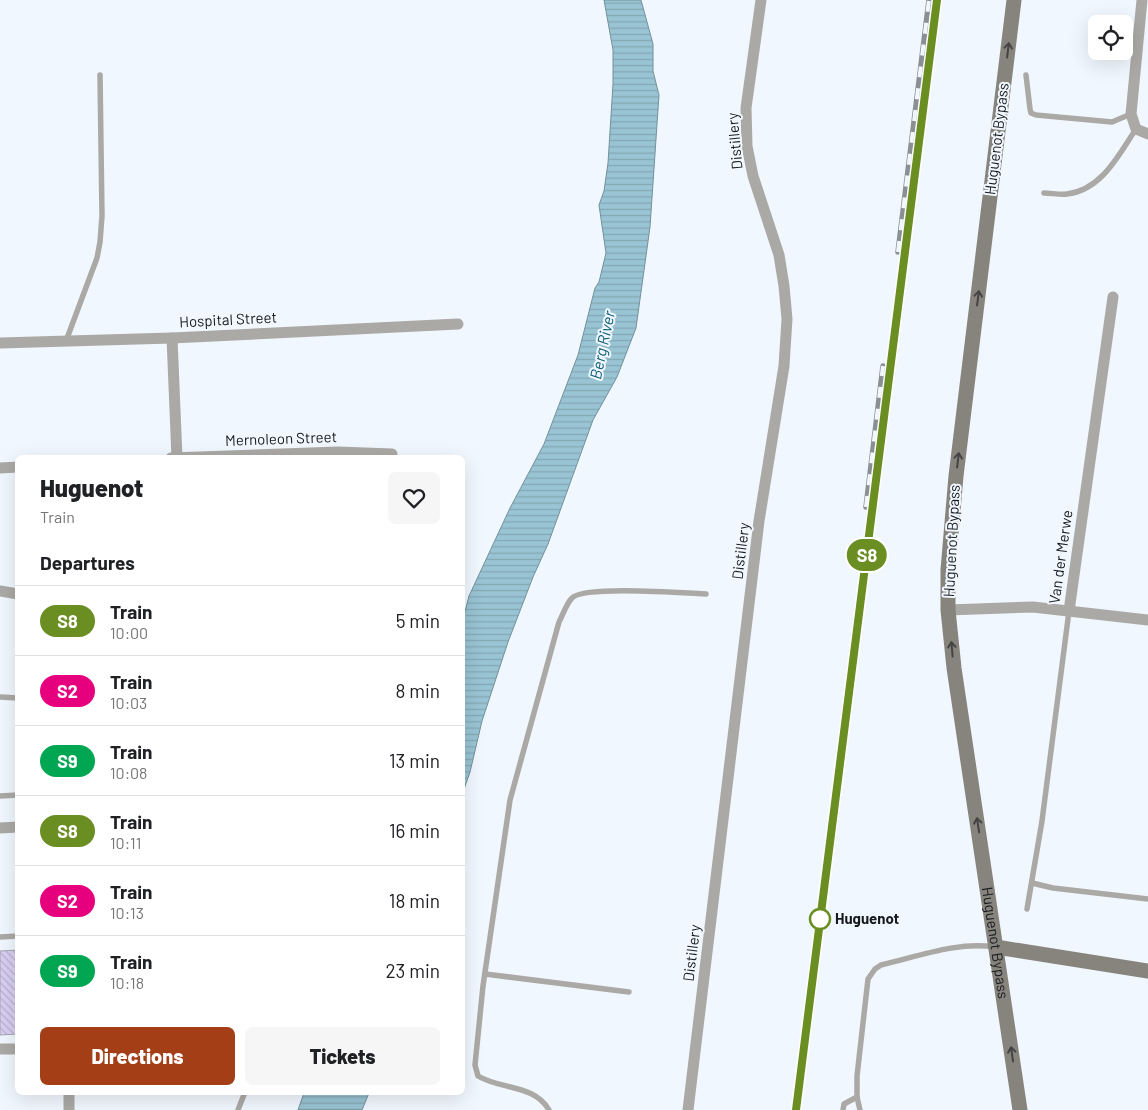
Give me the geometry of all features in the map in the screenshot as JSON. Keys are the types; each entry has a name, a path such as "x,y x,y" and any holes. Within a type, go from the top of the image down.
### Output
{"main road":[{"name":"Huguenot Bypass","path":"1014,0 956,476 948,570 948,610 954,668 1020,1110"},
{"path":"996,947 1148,971"}],"street":[{"name":"Distillery","path":"688,1110 760,521 784,366 787,319 779,255 753,176 747,146 746,108 761,0"},
{"path":"1142,0 1131,114 1136,129 1148,134"},
{"name":"Van der Merwe","path":"1069,611 1113,297"},
{"name":"Hospital Street","path":"0,343 172,338 458,324"},
{"path":"172,338 177,455"},
{"name":"Mernoleon Street","path":"241,455 338,452 392,454"},
{"path":"0,468 15,467"},
{"path":"0,591 15,594"},
{"path":"0,598 15,595"},
{"path":"948,610 1032,607 1148,620"},
{"path":"0,828 15,827"},
{"path":"0,1050 15,1049"},
{"path":"69,1095 69,1110"}],"lane":[{"path":"66,341 97,258 100,242 102,216 100,75"},
{"path":"1026,75 1031,113 1036,115 1112,122 1131,114"},
{"path":"1044,193 1068,194 1086,188 1102,177 1136,129"},
{"path":"549,1110 544,1101 531,1092 487,1081 478,1076 475,1065 485,974 510,800 559,622 572,598 582,593 604,591 706,594"},
{"name":"Van der Merwe","path":"1027,909 1042,821 1069,611"},
{"path":"0,697 15,698"},
{"path":"0,796 15,795"},
{"path":"1032,883 1052,888 1148,898"},
{"path":"0,937 15,936"},
{"path":"860,1110 857,1097 857,1076 868,979 875,969 881,965 944,950 980,945 996,947"},
{"path":"485,974 629,992"},
{"path":"238,1110 244,1095"},
{"path":"843,1110 844,1104 857,1097"}],"water":[{"name":"Berg River","path":"604,0 641,0 653,44 653,71 659,95 650,227 636,328 617,377 593,420 548,544 508,642 482,721 465,786 465,611 469,596 510,508 544,444 578,355 595,288 599,282 606,253 599,205 604,191 608,163 613,84 613,50"},
{"path":"303,1095 368,1095 362,1110 298,1110"}],"building":[{"path":"15,950 15,1034 0,1035 0,951"}],"railway":[{"path":"898,252 929,0"},
{"path":"796,1110 937,0"},
{"path":"866,507 883,366"}],"train":[{"name":"S8","path":"796,1110 937,0"}],"place":[{"name":"Huguenot","path":"820,919"}]}
